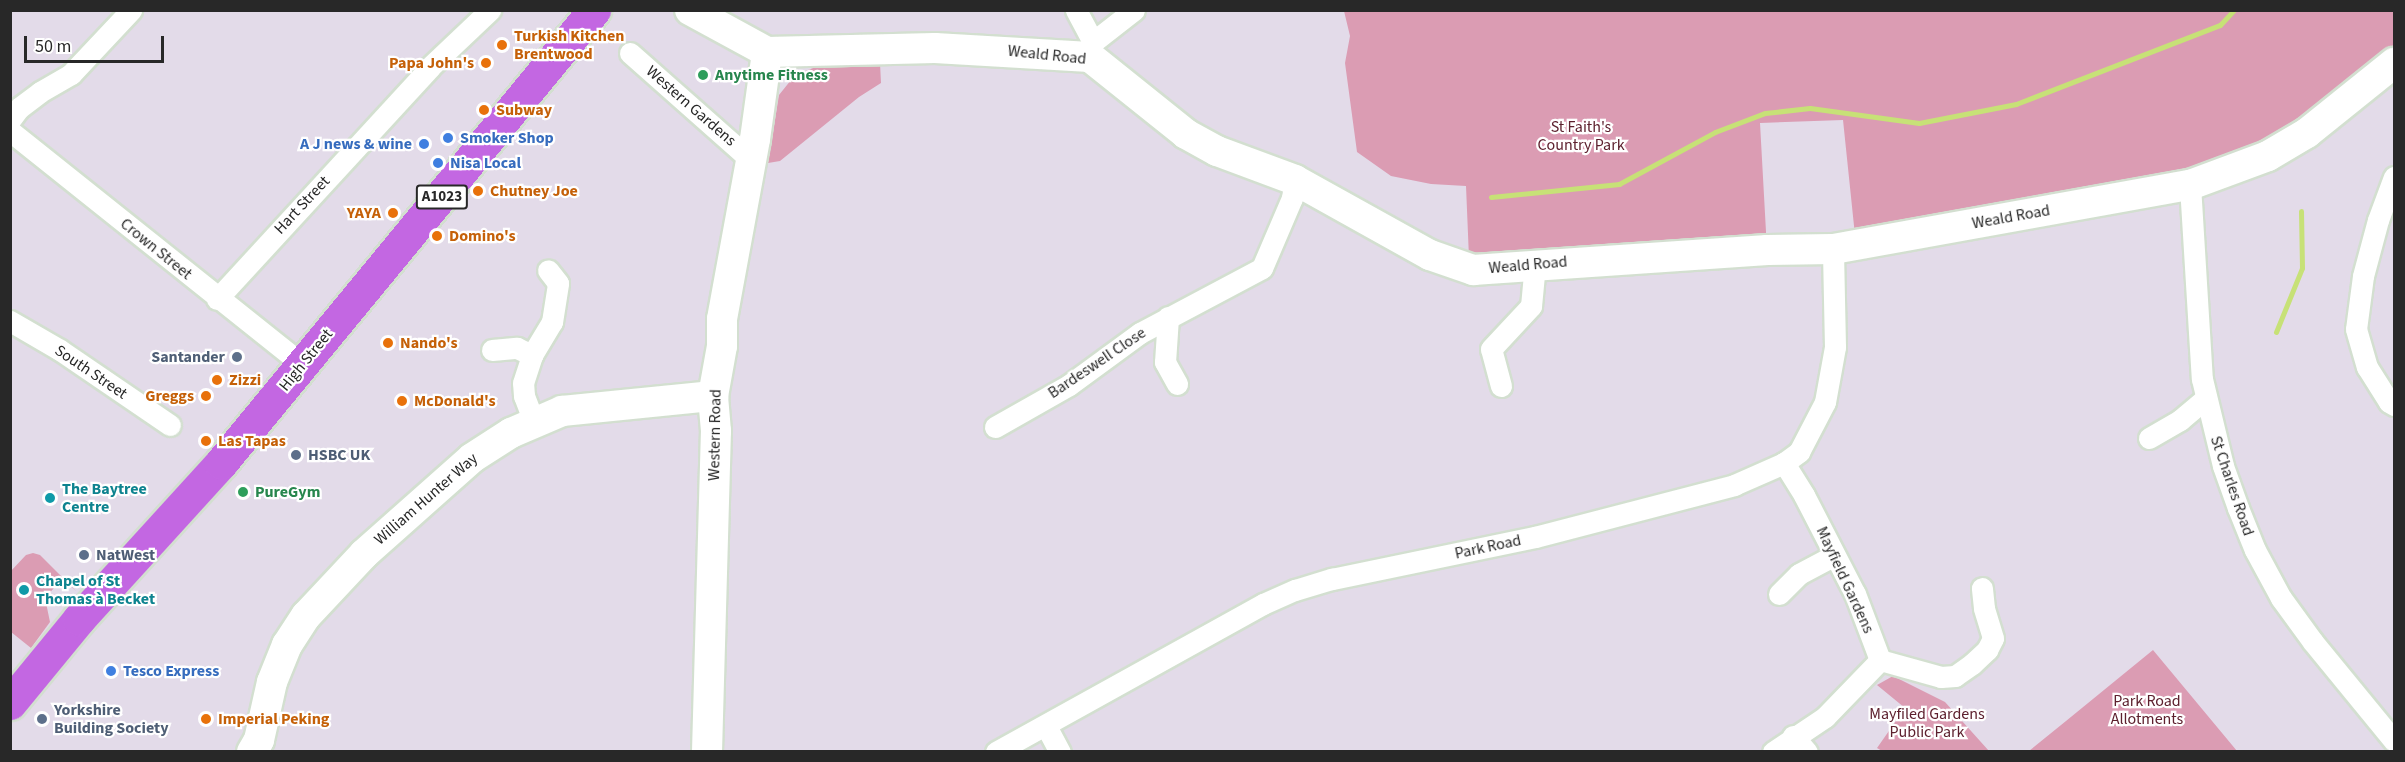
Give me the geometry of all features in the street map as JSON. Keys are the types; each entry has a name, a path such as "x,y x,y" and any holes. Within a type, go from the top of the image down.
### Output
{"main road":[{"name":"High Street","path":"10,703 79,619 221,463 594,10"}],"street":[{"path":"10,120 19,108 40,92 71,74 131,10"},
{"name":"Hart Street","path":"217,299 430,67 490,10"},
{"path":"1076,10 1091,50 1134,10"},
{"name":"Weald Road","path":"695,13 767,52 935,48 1091,50 1186,134 1217,151 1295,180 1391,235 1458,267 1473,270 1767,250 1833,249 2190,185 2268,156 2287,145 2307,133 2394,63"},
{"name":"Western Road","path":"707,752 716,431 713,396 722,346 723,319 767,52"},
{"name":"Western Gardens","path":"630,53 751,160"},
{"name":"Crown Street","path":"10,131 217,299 303,364"},
{"path":"2394,177 2378,220 2363,276 2356,329 2367,368 2389,402 2394,405"},
{"name":"Bardeswell Close","path":"995,427 1069,385 1140,333 1262,268 1292,198 1295,180"},
{"name":"St Charles Road","path":"2190,185 2202,379 2205,399 2238,508 2255,550 2276,588 2313,642 2394,741"},
{"name":"Park Road","path":"996,752 1263,604 1295,590 1332,579 1534,537 1734,485 1784,463 1799,452 1825,402 1835,347 1833,249"},
{"path":"1501,386 1491,349 1531,306 1535,264"},
{"path":"534,422 524,390 532,355 552,322 558,283 548,270"},
{"name":"Bardeswell Close","path":"1168,317 1165,362 1177,384"},
{"name":"South Street","path":"10,321 60,350 170,425"},
{"path":"492,350 517,348 532,355"},
{"name":"William Hunter Way","path":"252,752 259,740 272,682 287,645 306,616 364,554 472,458 534,422 562,411 590,406 713,396"},
{"path":"2149,438 2180,420 2205,399"},
{"name":"Mayfield Gardens","path":"1784,463 1804,495 1855,594 1880,660"},
{"path":"1779,594 1799,574 1834,555"},
{"path":"1773,752 1793,736 1825,717 1880,660 1941,677 1955,676 1972,664 1987,651 1993,638 1984,608 1982,588"},
{"path":"1046,726 1060,752"},
{"path":"1793,736 1807,752"}],"green space":[{"name":"St Faith's Country Park","path":"1344,11 2394,11 2394,63 2268,156 1856,245 1843,120 1760,123 1767,250 1469,258 1466,186 1431,184 1391,176 1357,152 1345,63 1350,36"},
{"path":"880,63 881,83 859,97 780,161 768,163 779,95 795,75 821,65"},
{"path":"33,553 40,555 76,591 62,579 45,598 50,622 31,648 11,632 10,572 26,555"},
{"name":"Park Road Allotments","path":"2153,650 2237,751 2029,751 2066,721"},
{"name":"Mayfiled Gardens Public Park","path":"1893,676 1945,702 1989,751 1882,751 1877,748 1905,708 1877,685"}],"waterway":[{"path":"1491,197 1619,184 1715,132 1765,113 1810,108 1919,123 2016,104 2220,25 2234,10"},
{"path":"2276,332 2302,268 2301,211"}],"place":[{"name":"Turkish Kitchen Brentwood","path":"502,45"},
{"name":"Papa John's","path":"486,63"},
{"name":"Anytime Fitness","path":"703,75"},
{"name":"Subway","path":"484,110"},
{"name":"Smoker Shop","path":"448,138"},
{"name":"A J news & wine","path":"424,144"},
{"name":"Nisa Local","path":"438,163"},
{"name":"Chutney Joe","path":"478,191"},
{"name":"YAYA","path":"393,213"},
{"name":"Domino's","path":"437,236"},
{"name":"Nando's","path":"388,343"},
{"name":"Santander","path":"237,357"},
{"name":"Zizzi","path":"217,380"},
{"name":"Greggs","path":"206,396"},
{"name":"McDonald's","path":"402,401"},
{"name":"Las Tapas","path":"206,441"},
{"name":"HSBC UK","path":"296,455"},
{"name":"PureGym","path":"243,492"},
{"name":"The Baytree Centre","path":"50,498"},
{"name":"NatWest","path":"84,555"},
{"name":"Chapel of St Thomas à Becket","path":"24,590"},
{"name":"Tesco Express","path":"111,671"},
{"name":"Yorkshire Building Society","path":"42,719"},
{"name":"Imperial Peking","path":"206,719"}]}
